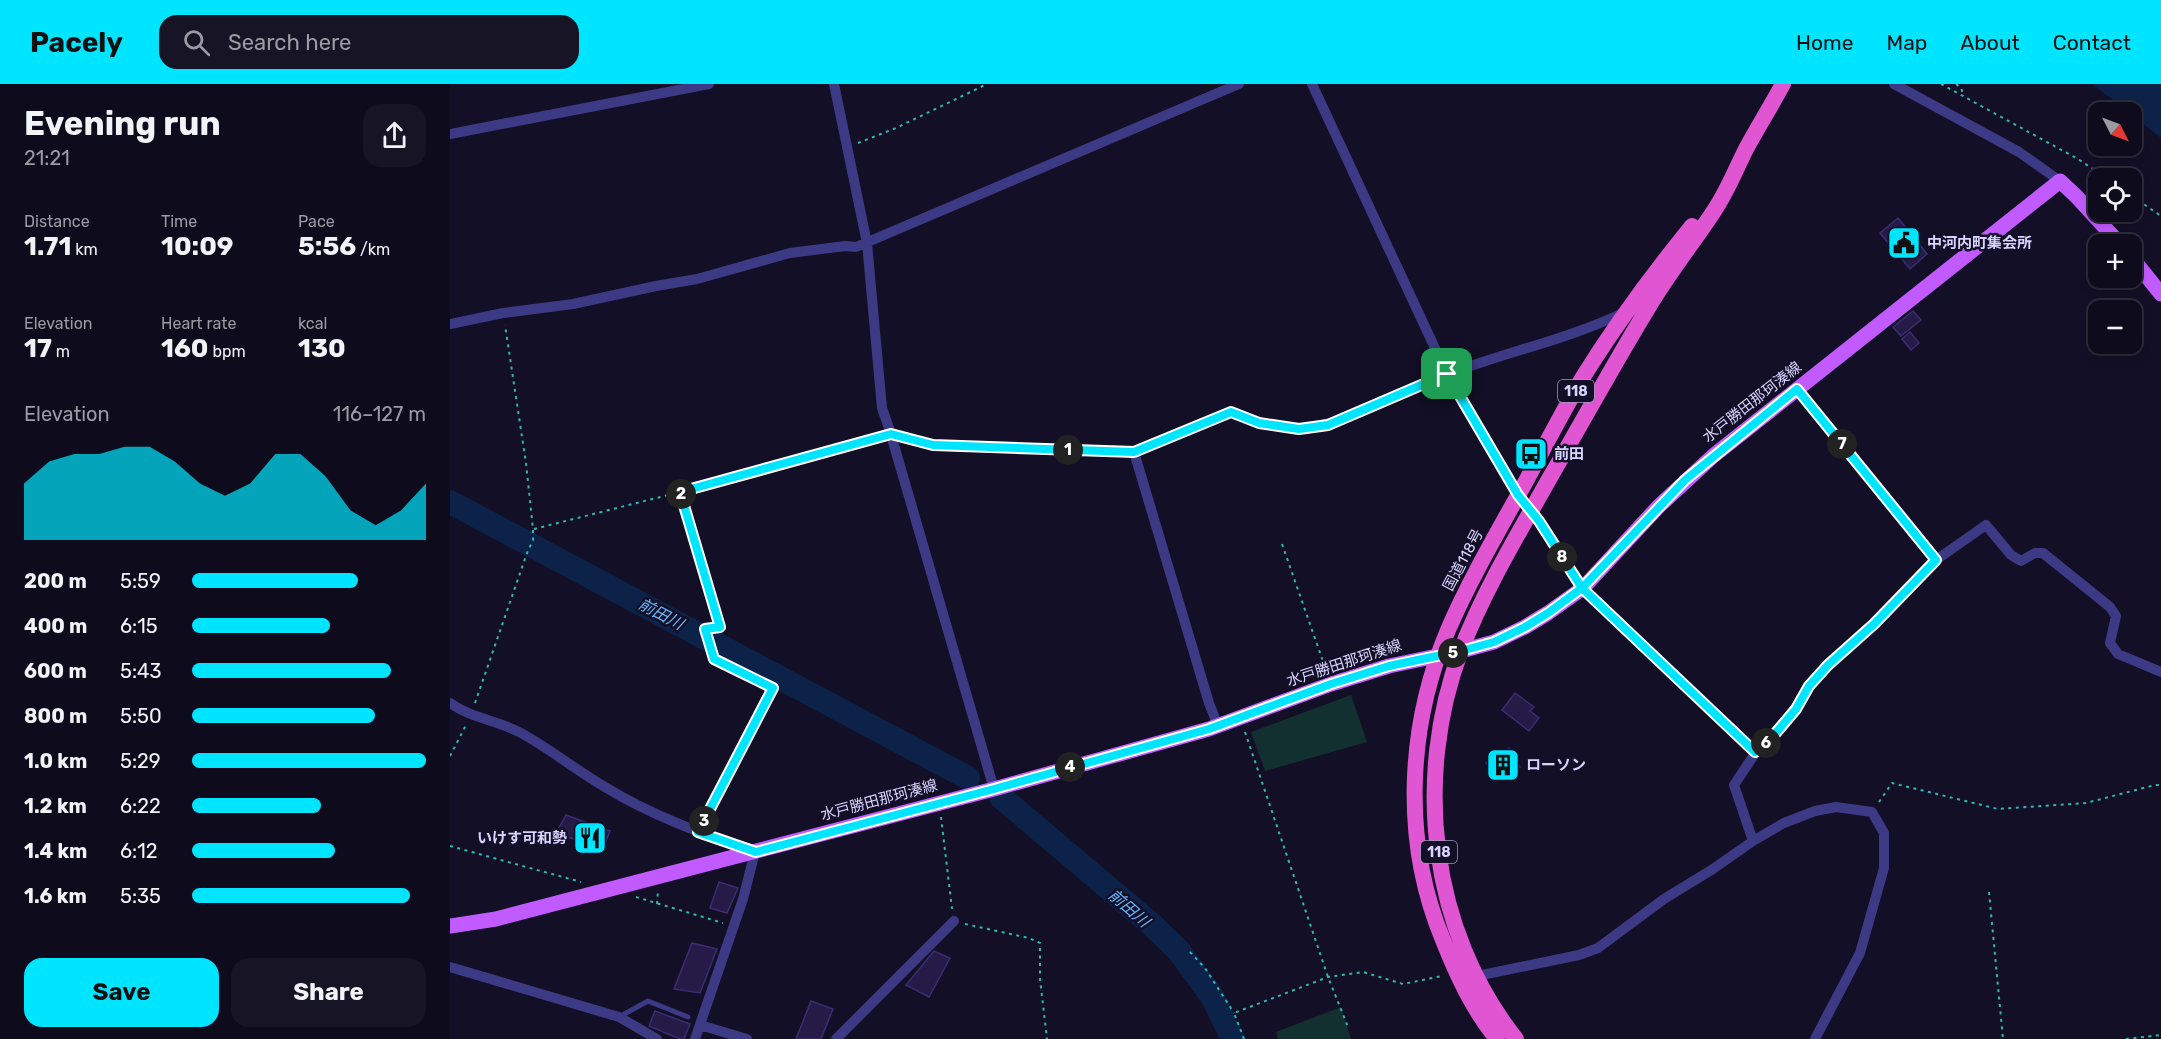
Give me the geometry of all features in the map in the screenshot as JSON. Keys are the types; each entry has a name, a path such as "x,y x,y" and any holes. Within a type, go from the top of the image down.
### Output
{"highway":[{"name":"国道118号","path":"1516,1039 1464,977 1459,940 1447,904 1436,836 1436,768 1440,725 1461,651 1486,595 1649,306 1716,208 1783,84"},
{"name":"国道118号","path":"1497,1039 1434,918 1424,885 1415,818 1418,740 1427,691 1461,601 1583,379 1626,311 1708,206 1747,147"}],"main road":[{"path":"2060,181 2111,234"},
{"name":"水戸勝田那珂湊線","path":"450,926 496,919 994,789 1218,726 1331,684 1389,666 1494,642 1548,613 1582,588 1685,480 2060,181"},
{"path":"2142,270 2161,294"}],"street":[{"path":"450,134 709,84"},
{"path":"834,84 867,243 882,408 994,789"},
{"path":"450,324 503,313 573,304 698,279 789,254 845,246 856,247 1239,84"},
{"path":"1312,84 1447,374 1518,495 1582,588 1755,752"},
{"path":"1894,84 2019,152 2060,181"},
{"path":"891,434 933,445 1134,452 1231,412 1259,423 1299,429 1328,425 1447,374 1567,336 1626,311 1649,306"},
{"path":"1797,389 1936,560"},
{"path":"1134,452 1209,704 1218,726"},
{"path":"1753,841 1734,784 1755,752 1774,735 1796,709 1809,686 1828,665 1874,624 1936,560 1986,525 2011,555 2020,561 2035,553 2043,553 2110,607 2116,616 2110,643 2118,654 2161,672"},
{"path":"450,703 471,716 510,727 549,748 604,787 651,812 698,832 756,852 734,926 695,1039"},
{"path":"1464,977 1579,955 1598,948 1664,899 1753,841 1784,824 1815,811 1836,807 1872,812 1884,833 1884,868 1860,953 1815,1039"},
{"path":"836,1039 954,921"},
{"path":"450,967 619,1017 657,1039"},
{"path":"700,1025 747,1039"}],"lane":[{"path":"619,1017 648,1001 688,1017"}],"path":[{"path":"847,147 896,128 987,84"},
{"path":"1941,84 2091,168"},
{"path":"1956,84 1961,88 1964,96"},
{"path":"2142,203 2161,216"},
{"path":"450,756 471,716 533,540 526,464 503,313"},
{"path":"533,529 680,492 891,434"},
{"path":"680,492 720,627 705,629 714,659 773,688 698,832"},
{"path":"1282,544 1331,684"},
{"path":"1241,718 1328,977 1348,1027"},
{"path":"1872,812 1892,783 1998,809 2086,803 2161,785"},
{"path":"939,802 954,921 1029,938 1040,943 1040,979 1047,1039"},
{"path":"450,846 586,883"},
{"path":"608,890 734,926"},
{"path":"1989,892 2003,1039"},
{"path":"1190,952 1205,968 1234,1013 1244,1039"},
{"path":"1234,1013 1328,977 1363,972 1403,984 1464,977"},
{"path":"2126,1039 2161,1035"}],"green space":[{"path":"1351,695 1367,742 1265,771 1251,732"},
{"path":"1341,1007 1351,1039 1278,1039 1276,1032"}],"water":[{"path":"2092,84 2161,84 2161,138 2142,123 2142,102 2116,102"}],"building":[{"name":"中河内町集会所","path":"1898,218 1927,254 1910,269 1880,233"},
{"path":"1913,311 1921,320 1901,336 1893,327"},
{"path":"1910,332 1919,343 1911,350 1902,339"},
{"path":"1515,693 1534,707 1530,711 1539,718 1529,731 1502,710"},
{"name":"ローソン","path":"1509,748 1520,767 1497,781 1486,763"},
{"path":"566,815 610,831 603,849 556,833"},
{"path":"719,882 738,888 727,913 710,908"},
{"path":"692,943 717,949 700,993 674,989"},
{"path":"934,951 950,958 929,997 906,985"},
{"path":"811,1001 833,1009 821,1039 796,1039"},
{"path":"655,1011 690,1024 684,1039 649,1026"}],"waterway":[{"name":"前田川","path":"450,502 968,778"},
{"name":"前田川","path":"1001,797 1151,924 1179,951 1213,998 1233,1039"}],"place":[{"name":"中河内町集会所","path":"1904,243"},
{"name":"前田","path":"1531,454"},
{"name":"ローソン","path":"1503,765"},
{"name":"いけす可和勢","path":"590,838"}],"route":[{"path":"1447,374 1328,425 1299,429 1259,423 1231,412 1134,452 933,445 891,434 680,492 720,627 705,629 714,659 773,688 698,832 756,852 994,789 1209,729 1331,684 1389,666 1494,642 1548,613 1582,588 1755,752 1774,735 1796,709 1809,686 1828,665 1874,624 1936,560 1797,389 1685,480 1582,588 1539,521 1518,495 1447,374"}]}
